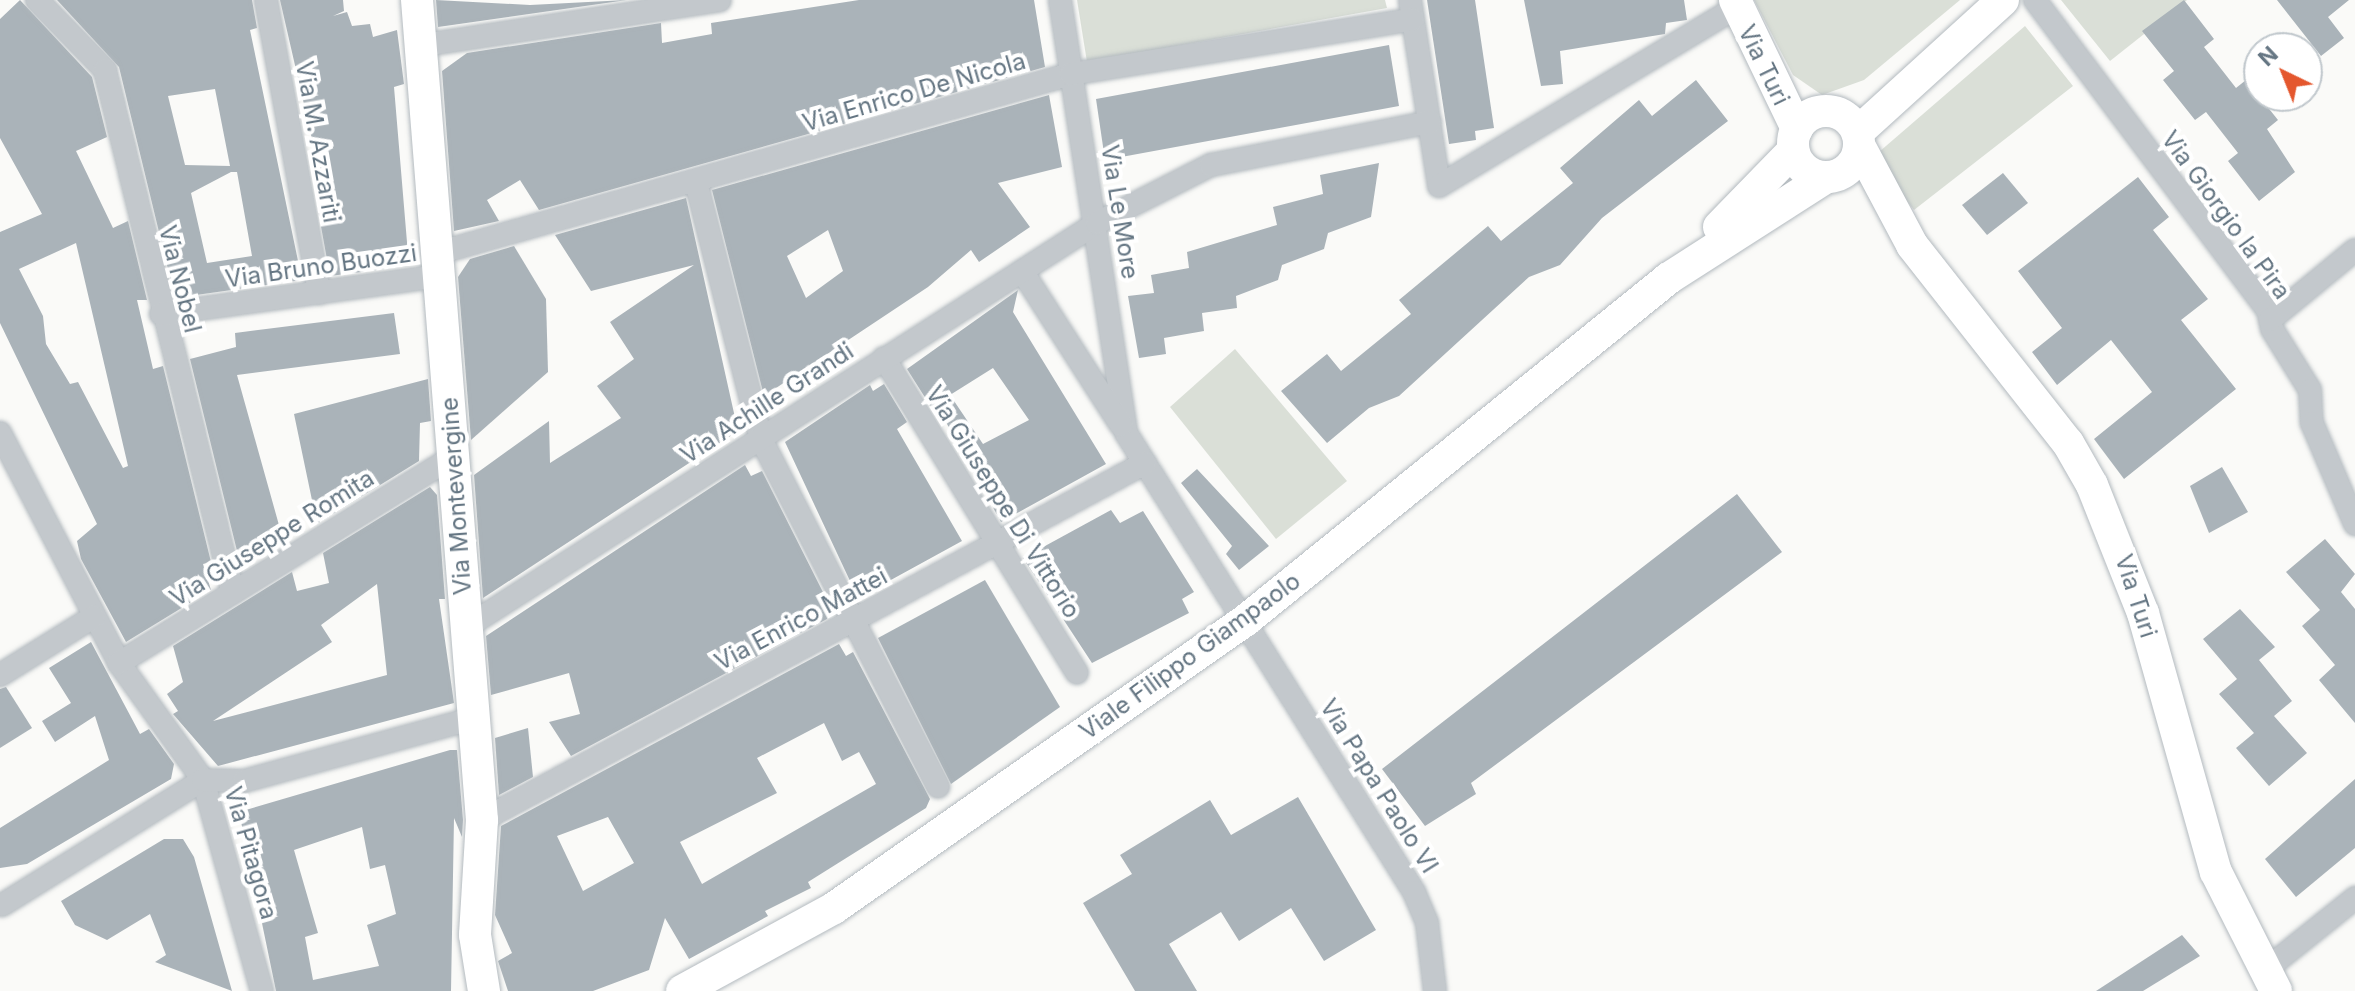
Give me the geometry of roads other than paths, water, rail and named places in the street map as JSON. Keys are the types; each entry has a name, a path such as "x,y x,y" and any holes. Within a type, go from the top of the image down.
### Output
{"street":[{"name":"Via Nobel","path":"37,0 105,70 161,314 233,593"},
{"name":"Via M. Azzariti","path":"266,0 319,293"},
{"name":"Via Montevergine","path":"417,0 424,45 471,719 482,820 475,935 484,991"},
{"path":"424,45 720,0"},
{"name":"Via Le More","path":"1060,0 1097,223 1126,433"},
{"path":"1830,178 1849,169 1851,130 2003,0"},
{"name":"Via Giorgio la Pira","path":"2035,0 2270,320 2310,390 2312,423 2355,524"},
{"path":"1411,9 1439,186 1736,3"},
{"name":"Via Turi","path":"1736,3 1795,140"},
{"name":"Via Enrico De Nicola","path":"439,265 696,182 1071,74 1411,9"},
{"path":"1811,115 1851,130 1912,245 1830,178 1800,165 1795,140 1811,115"},
{"name":"Via Achille Grandi","path":"465,628 1097,223 1211,165 1430,122"},
{"name":"Viale Filippo Giampaolo","path":"1669,278 1795,140"},
{"name":"Viale Filippo Giampaolo","path":"682,991 824,914 1246,620 1669,278 1830,178"},
{"path":"696,182 761,439 938,787"},
{"name":"Via Turi","path":"1912,245 2068,443 2092,485 2143,613 2216,872 2270,981"},
{"path":"2270,320 2355,250"},
{"name":"Via Bruno Buozzi","path":"161,314 319,293 439,265"},
{"name":"Via Le More","path":"1022,271 1246,620"},
{"name":"Via Giuseppe Di Vittorio","path":"884,358 1077,673"},
{"name":"Via Pitagora","path":"0,433 119,663 203,780 262,991"},
{"name":"Via Giuseppe Romita","path":"119,663 452,457"},
{"name":"Via Enrico Mattei","path":"482,820 1145,463"},
{"path":"0,675 93,617"},
{"name":"Via Papa Paolo VI","path":"1246,620 1414,892 1427,923 1435,991"},
{"path":"2,905 203,780 244,781 471,719"},
{"path":"2270,981 2355,898"}]}
